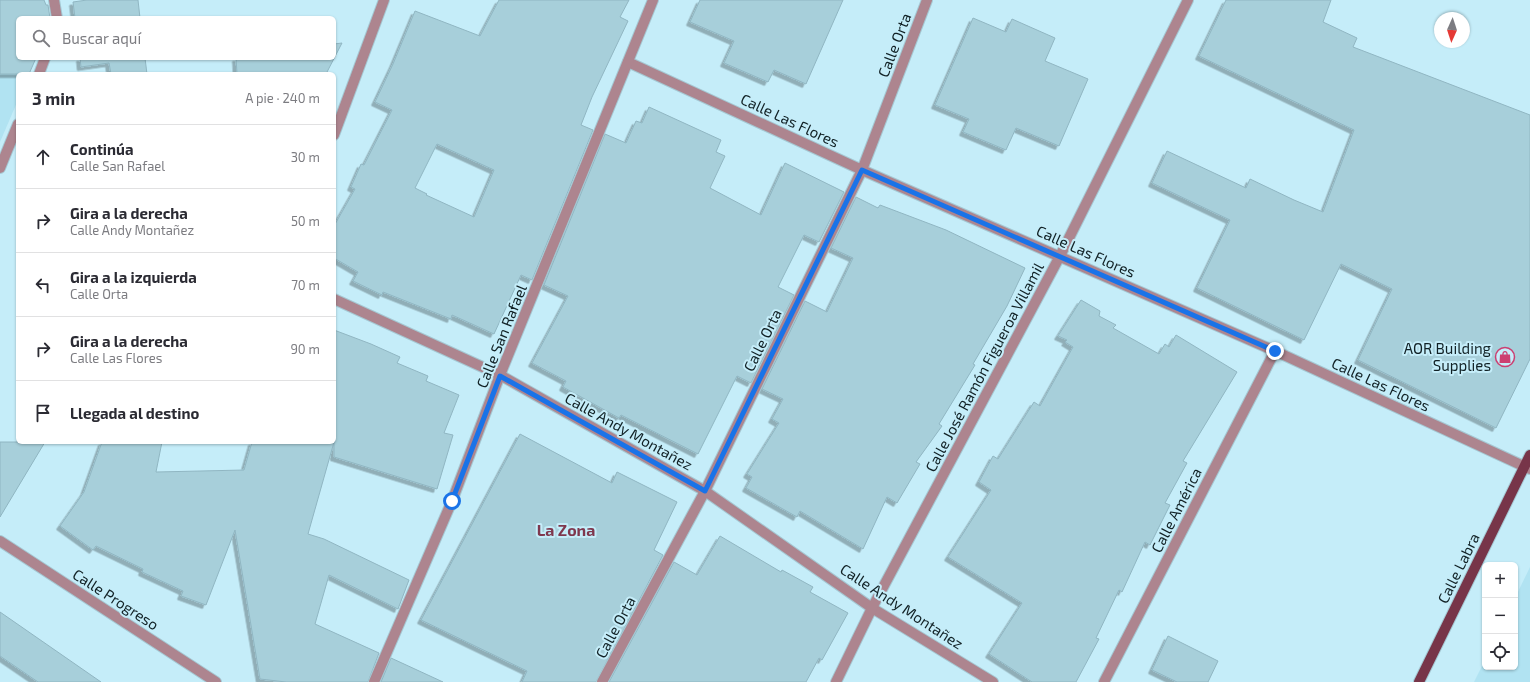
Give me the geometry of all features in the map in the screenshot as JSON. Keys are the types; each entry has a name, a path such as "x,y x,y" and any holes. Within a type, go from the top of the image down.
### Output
{"main road":[{"name":"Calle Labra","path":"1527,468 1530,450"},
{"name":"Calle Labra","path":"1419,682 1527,468 1530,455"}],"street":[{"path":"54,0 57,16"},
{"path":"336,130 384,0"},
{"name":"Calle San Rafael","path":"374,682 452,501 500,376 653,0"},
{"name":"Calle Orta","path":"602,682 705,491 862,170 927,0"},
{"name":"Calle José Ramón Figueroa Villamil","path":"836,682 872,608 1060,256 1188,0"},
{"path":"40,72 44,60"},
{"name":"Calle Las Flores","path":"628,62 862,170 1275,351 1527,468"},
{"path":"0,168 16,129"},
{"name":"Calle Andy Montañez","path":"336,300 500,376 705,491 872,608 993,682"},
{"name":"Calle América","path":"1104,682 1275,351"},
{"name":"Calle Progreso","path":"0,541 216,682"}],"shaded area":[{"path":"0,0 44,0 49,16 16,16 16,60 18,60 18,72 16,72 16,105 0,142"},
{"path":"1530,567 1530,682 1474,682 1482,666 1482,670 1518,670 1518,592"}],"building":[{"path":"0,0 44,0 46,5 48,5 50,16 16,16 16,60 35,60 30,72 0,74"},
{"path":"87,0 138,0 140,16 75,16 73,2"},
{"path":"499,0 629,0 620,17 628,21 592,97 581,125 593,130 532,280 521,275 494,334 452,315 451,319 383,292 382,295 353,281 358,272 336,259 336,222 355,189 351,187 361,164 364,165 392,110 375,102 415,11 480,36","holes":["437,144 494,170 474,217 426,195 427,194 415,188"]},
{"path":"700,0 843,0 806,84 774,70 768,82 724,63 734,41 690,22"},
{"path":"1226,0 1331,0 1323,22 1357,38 1353,47 1530,115 1530,359 1496,428 1358,360 1392,289 1341,264 1304,340 1197,288 1230,220 1152,183 1167,151 1246,188 1250,179 1323,212 1354,130 1199,56"},
{"path":"973,18 1006,32 1012,19 1055,38 1045,61 1088,79 1059,146 1016,128 1006,150 963,132 969,119 935,105"},
{"path":"342,43 336,55 336,44"},
{"path":"80,60 145,60 147,72 111,72 109,63 81,67"},
{"path":"236,60 333,60 327,72 237,72"},
{"path":"649,107 721,140 716,152 725,156 710,188 761,215 785,163 844,192 819,242 804,235 778,287 794,295 751,383 737,376 698,454 621,415 619,418 563,387 566,381 532,363 568,296 544,285 605,134 626,143 636,121 642,123"},
{"path":"856,197 878,208 880,205 946,230 1025,268 1007,306 973,364 975,365 939,424 942,426 916,462 920,464 897,503 887,497 863,549 800,511 797,517 746,488 752,477 747,474 779,423 772,419 783,399 762,389 805,301 827,312 853,258 831,248"},
{"path":"1081,300 1100,311 1099,316 1116,325 1113,328 1159,354 1165,344 1169,347 1176,335 1237,372 1183,461 1187,463 1165,503 1170,505 1150,545 1145,542 1122,592 1119,590 1096,638 1099,639 1076,682 1032,682 989,654 1022,603 948,557 991,490 979,482 993,456 998,459 1034,402 1040,406 1073,347 1065,342 1067,340 1058,336"},
{"path":"336,331 400,357 397,363 428,376 426,381 459,395 444,433 453,435 437,489 334,457 334,444 336,444"},
{"path":"520,434 612,483 617,472 677,502 654,550 663,555 596,682 522,682 527,671 421,620"},
{"path":"0,442 16,442 16,444 44,444 0,517"},
{"path":"101,444 162,444 156,472 244,470 251,444 333,444 308,534 324,539 409,580 398,609 329,575 315,624 379,653 368,682 286,682 260,679 235,530 206,605 181,596 183,591 142,572 143,569 96,546 93,550 60,526 84,492"},
{"path":"720,536 781,572 782,570 813,587 810,592 848,613 822,660 819,658 806,682 609,682 674,562 697,575"},
{"path":"0,612 101,682 38,682 0,656"},
{"path":"1168,636 1218,661 1208,682 1177,682 1152,670"},
{"path":"391,658 443,682 381,682"}],"place":[{"name":"AOR Building Supplies","path":"1505,357"}],"district":[{"name":"La Zona","path":"566,529"}],"route":[{"path":"452,501 500,376 705,491 862,170 1275,351"}]}
